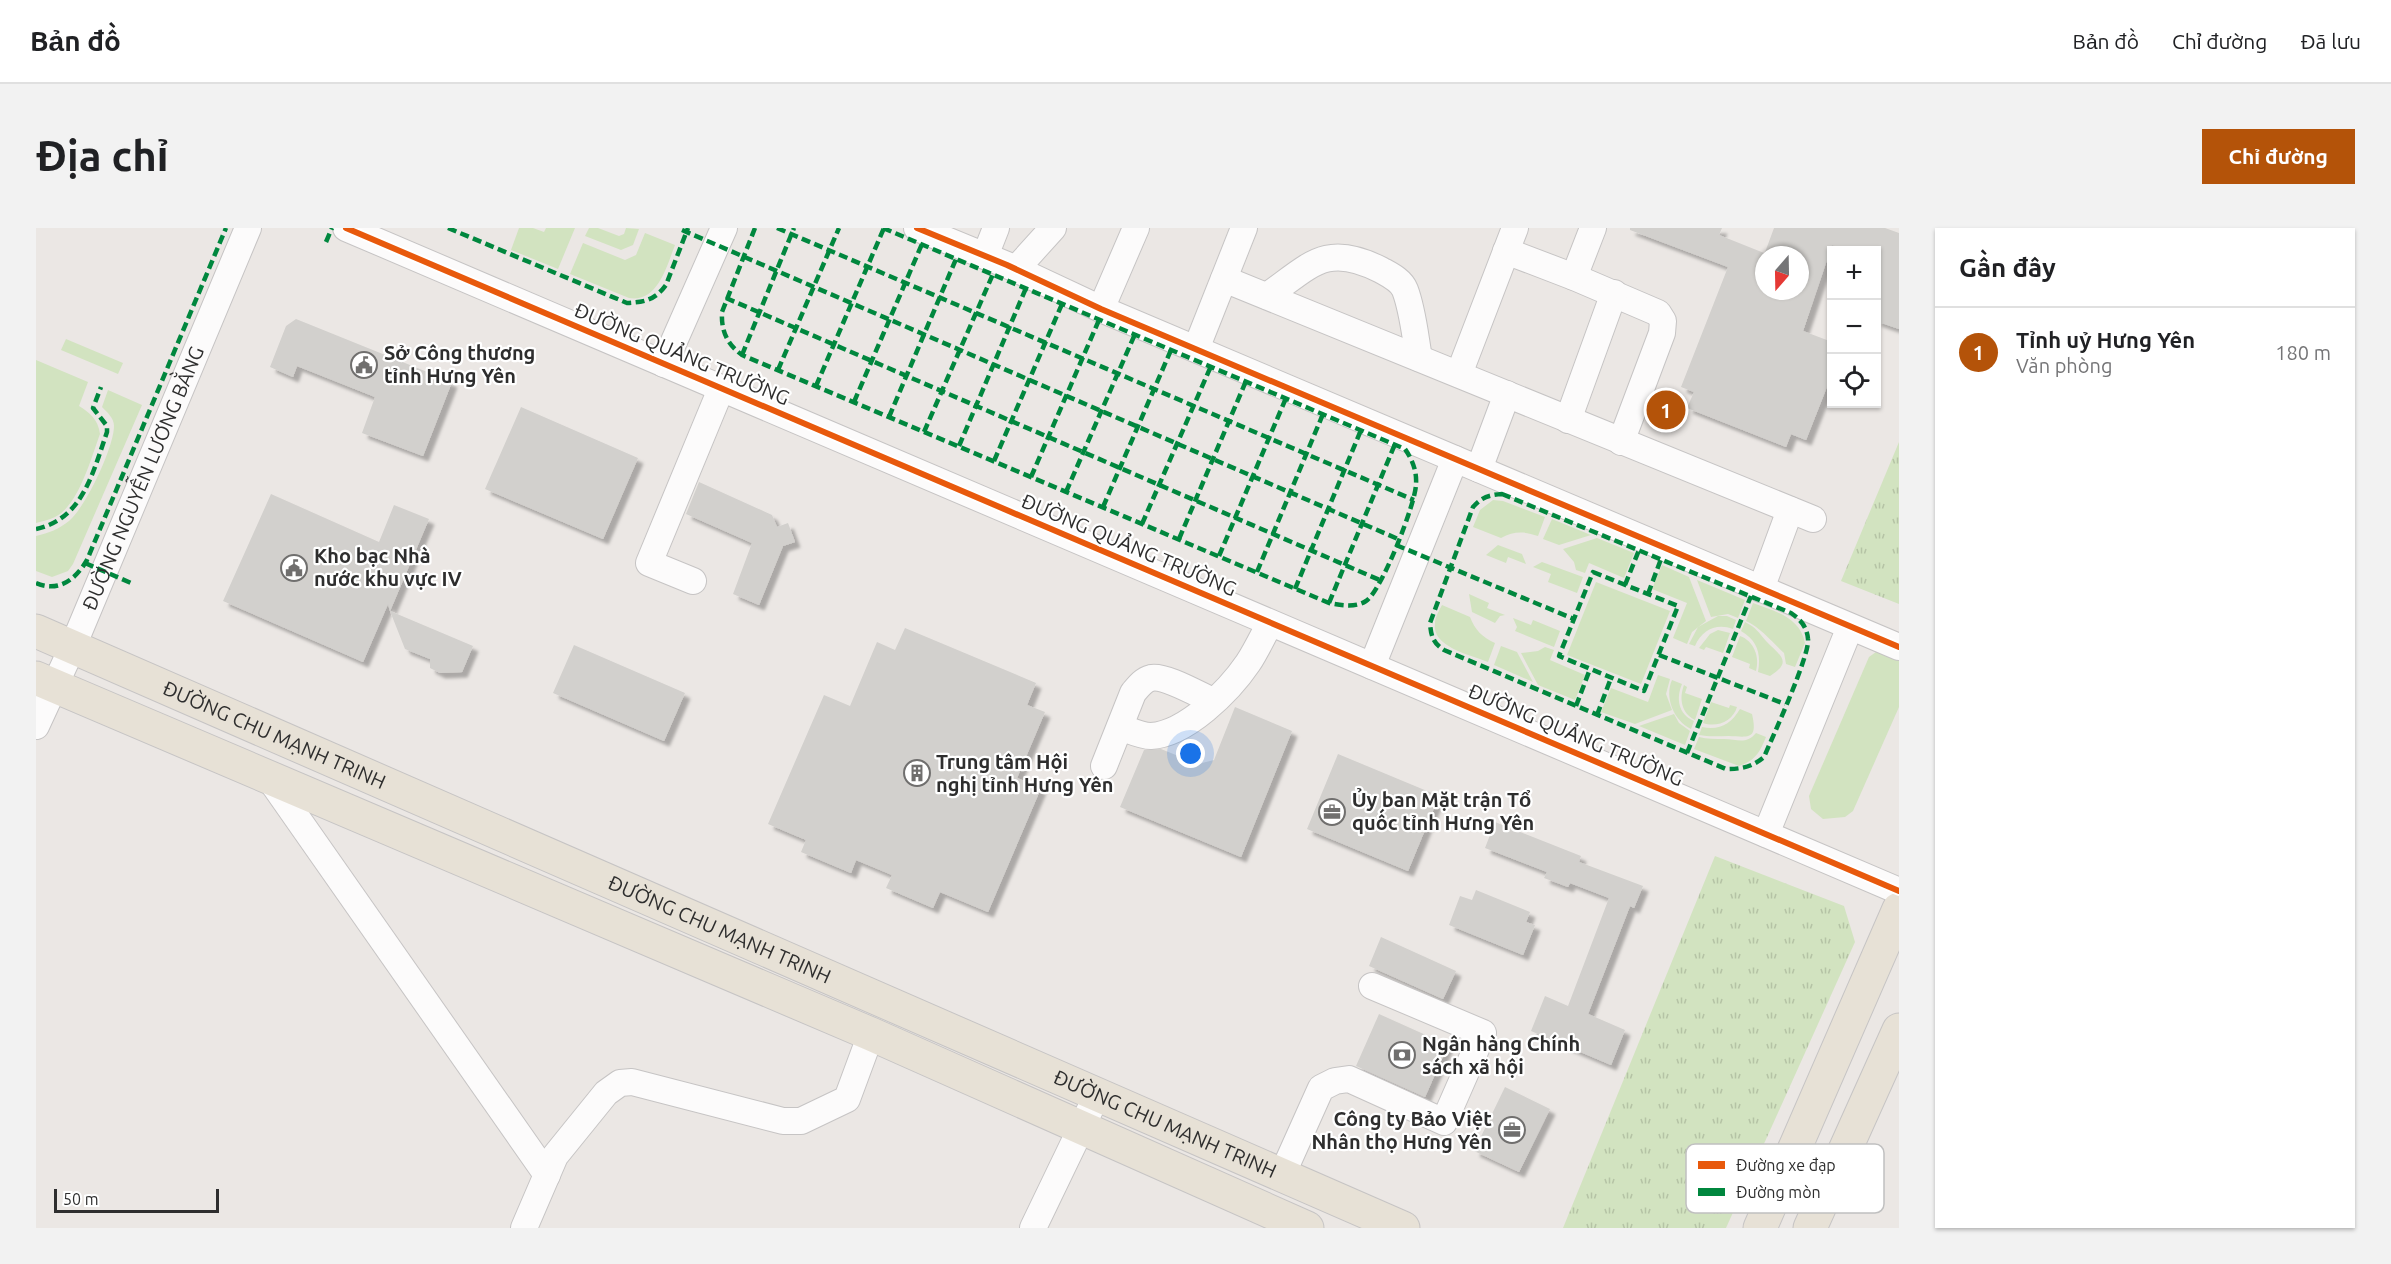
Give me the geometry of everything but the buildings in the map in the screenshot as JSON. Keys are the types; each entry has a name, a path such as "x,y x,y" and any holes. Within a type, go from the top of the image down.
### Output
{"main road":[{"name":"ĐƯỜNG CHU MẠNH TRINH","path":"36,631 1403,1228"},
{"name":"ĐƯỜNG CHU MẠNH TRINH","path":"45,682 871,1034 1307,1228"},
{"path":"1797,1144 1899,909"},
{"path":"1848,1144 1899,1030"},
{"path":"1760,1228 1767,1213"},
{"path":"1810,1228 1817,1213"}],"street":[{"name":"ĐƯỜNG NGUYỄN LƯƠNG BẰNG","path":"36,726 45,682 73,646 248,228"},
{"name":"ĐƯỜNG QUẢNG TRƯỜNG","path":"346,228 1899,891"},
{"path":"664,364 724,228"},
{"path":"917,228 1016,269 1101,309 1899,647"},
{"path":"985,256 996,228"},
{"path":"1016,269 1053,228"},
{"path":"1101,309 1136,228"},
{"path":"1196,349 1244,228"},
{"path":"1574,276 1593,228"},
{"path":"1459,374 1511,239 1574,276 1658,313 1663,321 1662,333 1622,442"},
{"path":"1267,296 1318,261 1335,256 1365,262 1395,277 1405,288 1419,358"},
{"path":"1224,279 1802,514 1761,589"},
{"path":"1568,420 1614,293"},
{"path":"693,581 649,562 721,389"},
{"path":"1479,469 1507,394"},
{"path":"1372,666 1455,459"},
{"path":"1120,727 1149,736 1170,733 1188,723 1227,689 1248,663 1270,623"},
{"path":"1766,834 1850,627"},
{"path":"1104,766 1133,693 1142,683 1152,678 1164,680 1213,701"},
{"path":"267,775 547,1175"},
{"path":"1282,1175 1321,1088 1335,1081 1349,1080 1444,1122 1483,1033 1372,986"},
{"path":"524,1228 555,1156 606,1093 620,1083 632,1082 783,1120 801,1121 847,1099 871,1034"},
{"path":"1033,1228 1098,1093"}],"green space":[{"path":"519,228 533,228 544,232 546,228 575,228 558,269 511,250"},
{"path":"589,228 598,228 619,236 624,234 626,228 639,229 633,245 621,250 585,236"},
{"path":"645,233 675,245 660,281 647,295 629,298 570,274 583,243 625,260 636,255"},
{"path":"66,339 123,363 118,374 61,350"},
{"path":"36,360 88,382 79,406 93,417 100,434 83,480 71,502 55,517 36,523"},
{"path":"108,390 142,405 73,564 68,571 52,577 36,571 36,536 54,530 69,521 76,514 98,476 113,436 114,423 102,407"},
{"path":"1899,442 1899,604 1841,581"},
{"path":"1493,500 1503,501 1545,517 1538,536 1519,533 1501,538 1473,527 1480,510"},
{"path":"1552,519 1591,535 1559,545 1543,539"},
{"path":"1597,538 1634,553 1624,578 1589,563 1585,573 1576,570 1574,562 1563,549"},
{"path":"1498,545 1522,554 1526,564 1508,557 1506,563 1486,555"},
{"path":"1542,562 1583,577 1577,593 1548,582 1551,574 1533,567"},
{"path":"1662,565 1689,577 1706,621 1692,632 1687,644 1673,638 1687,603 1652,589"},
{"path":"1697,580 1745,600 1738,618 1728,614 1711,617"},
{"path":"1596,582 1670,611 1641,684 1567,655"},
{"path":"1469,594 1489,603 1487,608 1505,615 1500,616 1495,623 1472,612"},
{"path":"1753,603 1785,616 1798,627 1805,643 1795,667 1786,664 1784,653 1761,631 1746,621"},
{"path":"1442,605 1470,617 1480,633 1495,643 1488,662 1454,649 1439,638 1435,631 1435,621"},
{"path":"1718,616 1727,616 1736,620 1733,629 1721,627 1710,629 1695,646 1689,644 1698,627"},
{"path":"1513,618 1531,625 1533,620 1560,631 1554,647 1515,631 1517,627"},
{"path":"1745,622 1757,630 1782,658 1781,666 1770,676 1758,672 1757,648 1741,631"},
{"path":"1718,630 1730,633 1723,653 1706,647 1704,650 1699,648 1710,634"},
{"path":"1740,636 1745,638 1755,650 1756,671 1749,668 1750,664 1732,657"},
{"path":"1501,646 1517,652 1533,682 1494,665"},
{"path":"1545,647 1554,650 1550,660 1585,675 1575,700 1538,685 1521,653 1538,651"},
{"path":"1884,650 1899,655 1899,707 1853,811 1845,817 1823,819 1811,809 1809,796 1869,657"},
{"path":"1658,675 1670,679 1666,694 1672,710 1635,724 1601,712 1611,688 1648,702"},
{"path":"1672,680 1682,684 1679,695 1680,705 1685,714 1694,721 1691,729 1680,720 1672,708 1669,694"},
{"path":"1684,685 1687,687 1685,693 1702,699 1695,720 1690,717 1682,705"},
{"path":"1711,702 1729,708 1730,705 1737,707 1732,716 1724,722 1714,725 1703,723"},
{"path":"1740,709 1752,714 1754,729 1750,735 1742,737 1699,735 1702,727 1714,728 1724,725 1733,719"},
{"path":"1674,714 1679,723 1690,731 1685,745 1639,726"},
{"path":"1756,733 1766,737 1762,747 1753,759 1739,766 1694,749 1699,737 1741,740 1749,739"},
{"path":"1715,856 1844,906 1855,942 1764,1144 1686,1144 1686,1213 1733,1213 1726,1228 1563,1228"}],"marked path":[{"path":"36,583 52,586 66,582 78,573 87,560 226,228"},
{"path":"326,242 332,228"},
{"path":"448,228 627,303 649,299 662,290 688,228"},
{"path":"755,228 722,312 726,336 732,346 742,355 1329,603 1357,605 1366,601 1372,594 1397,546 1414,494 1415,470 1405,449 883,228"},
{"path":"777,228 1414,500"},
{"path":"742,355 794,228"},
{"path":"778,370 839,228"},
{"path":"816,386 884,228"},
{"path":"682,230 1398,539"},
{"path":"854,402 922,244"},
{"path":"889,417 956,259"},
{"path":"924,432 993,274"},
{"path":"959,446 1026,288"},
{"path":"726,298 1382,581"},
{"path":"994,461 1062,304"},
{"path":"1031,477 1099,320"},
{"path":"1066,492 1135,334"},
{"path":"1103,507 1171,350"},
{"path":"1142,524 1211,366"},
{"path":"1179,539 1246,381"},
{"path":"36,529 52,524 65,515 84,492 91,478 107,432 107,426 93,408 101,387"},
{"path":"1219,556 1286,398"},
{"path":"1257,572 1323,414"},
{"path":"1295,589 1361,430"},
{"path":"1329,603 1395,444"},
{"path":"1502,494 1791,613 1798,618 1806,631 1807,648 1790,696 1764,757 1746,767 1726,769 1444,650 1437,645 1430,623 1473,507 1486,497 1502,494"},
{"path":"1396,545 1574,619"},
{"path":"1625,585 1639,550"},
{"path":"1648,594 1661,559"},
{"path":"85,563 131,583"},
{"path":"1593,572 1678,606 1644,691 1559,656 1593,572"},
{"path":"1687,753 1751,596"},
{"path":"1659,655 1785,704"},
{"path":"1576,706 1590,669"},
{"path":"1597,715 1611,678"}],"cycle path":[{"path":"346,228 1899,891"},
{"path":"917,228 1007,265 1101,309 1899,647"}],"place":[{"name":"Sở Công thương tỉnh Hưng Yên","path":"364,365"},
{"name":"Tỉnh uỷ Hưng Yên","path":"1666,410"},
{"name":"Kho bạc Nhà nước khu vực IV","path":"294,568"},
{"name":"Trung tâm Hội nghị tỉnh Hưng Yên","path":"917,773"},
{"name":"Ủy ban Mặt trận Tổ quốc tỉnh Hưng Yên","path":"1332,812"},
{"name":"Ngân hàng Chính sách xã hội","path":"1402,1055"},
{"name":"Công ty Bảo Việt Nhân thọ Hưng Yên","path":"1512,1130"}]}
